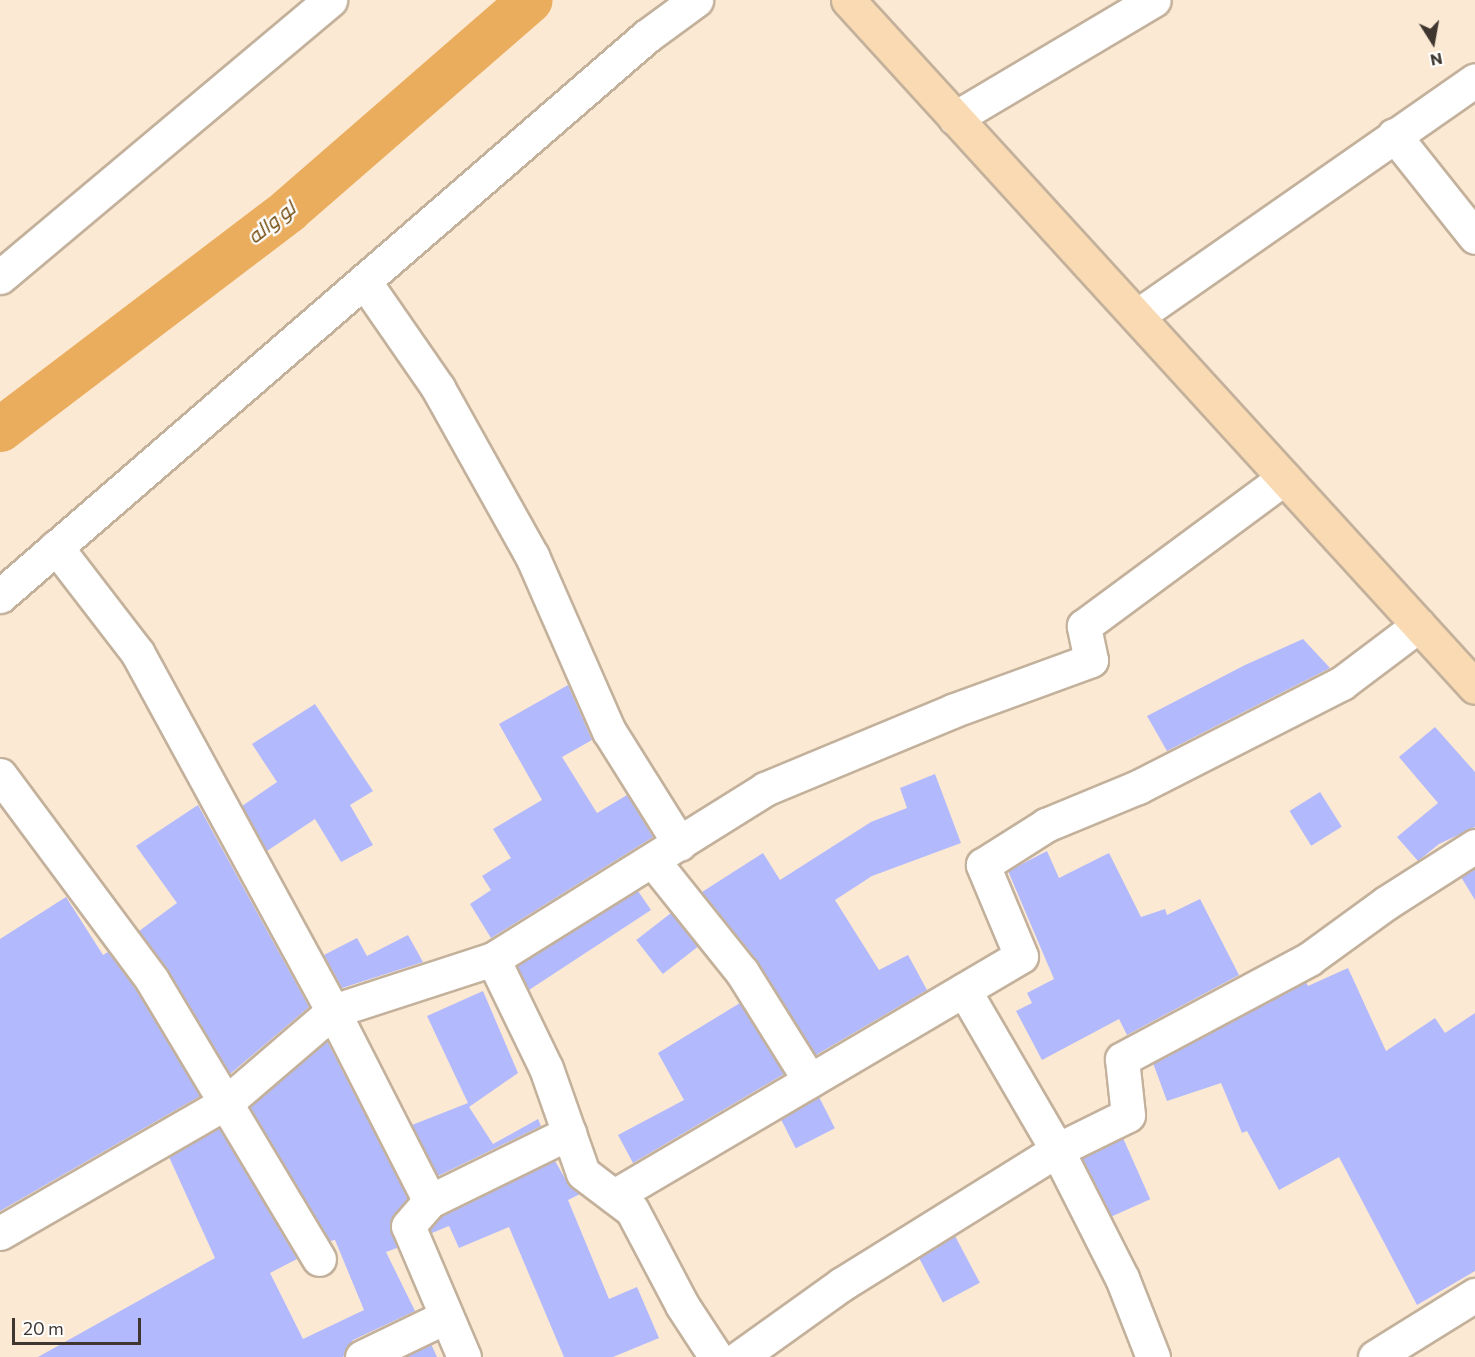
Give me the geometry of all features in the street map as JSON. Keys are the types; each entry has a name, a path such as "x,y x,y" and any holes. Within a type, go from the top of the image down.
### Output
{"main road":[{"path":"848,0 1475,687"}],"street":[{"path":"0,277 330,0"},
{"path":"0,596 647,36 696,0"},
{"path":"955,118 1154,0"},
{"path":"1137,316 1475,80"},
{"path":"1394,135 1475,237"},
{"path":"364,281 444,399 532,556 609,731 680,844"},
{"path":"0,1233 227,1102 333,1011 493,959 765,789 952,711 1091,660 1084,626 1284,478"},
{"path":"56,547 137,652 333,1011 430,1201"},
{"path":"614,1196 1021,957 983,865 1046,825 1138,787 1342,683 1419,625"},
{"path":"0,775 152,980 319,1259"},
{"path":"740,1357 842,1284 1057,1150 1128,1114 1122,1059 1309,959 1386,903 1475,846"},
{"path":"653,861 742,972 810,1081"},
{"path":"493,959 546,1068 583,1173 632,1210 682,1305 716,1357"},
{"path":"964,990 1057,1150 1122,1278 1153,1357"},
{"path":"464,1357 408,1226 430,1201 569,1133"},
{"path":"1375,1357 1475,1295"},
{"path":"362,1357 445,1317"}],"building":[{"path":"1303,639 1330,668 1167,751 1147,716 1245,665"},
{"path":"568,685 592,740 562,757 597,813 627,795 653,837 491,938 470,904 491,890 482,876 511,858 493,829 542,800 499,724"},
{"path":"315,704 373,791 350,805 373,845 341,862 315,819 267,851 242,806 277,782 252,744"},
{"path":"1435,727 1475,772 1475,827 1439,844 1418,861 1397,837 1438,803 1399,757"},
{"path":"935,774 961,843 872,876 835,900 879,970 908,955 927,990 816,1055 758,962 702,892 763,853 780,880 871,822 907,808 900,788"},
{"path":"1320,792 1342,827 1311,846 1289,811"},
{"path":"198,805 309,1007 230,1074 168,970 139,931 177,903 136,846"},
{"path":"1047,851 1059,878 1109,853 1141,917 1165,909 1167,915 1200,899 1239,975 1127,1035 1119,1019 1042,1060 1016,1011 1032,1003 1027,993 1054,979 1008,871"},
{"path":"1475,868 1475,900 1461,877"},
{"path":"638,891 651,910 529,990 517,966"},
{"path":"66,897 103,955 108,952 136,990 200,1096 0,1211 0,939"},
{"path":"671,913 697,947 663,974 636,940"},
{"path":"408,935 423,962 342,988 324,955 357,938 367,956"},
{"path":"1348,968 1386,1051 1435,1018 1445,1033 1475,1013 1475,1271 1417,1305 1339,1157 1279,1190 1247,1131 1242,1133 1221,1083 1167,1101 1153,1063 1306,982 1308,986"},
{"path":"483,991 518,1073 469,1107 493,1144 538,1119 541,1126 438,1176 412,1125 468,1103 427,1016"},
{"path":"740,1003 784,1074 633,1163 618,1135 684,1100 658,1053"},
{"path":"327,1041 408,1198 390,1222 397,1248 386,1252 415,1311 353,1340 343,1357 38,1357 215,1258 169,1157 219,1128 297,1259 270,1273 303,1339 364,1310 335,1240 330,1241 250,1107"},
{"path":"819,1097 835,1128 796,1148 780,1117"},
{"path":"1123,1138 1150,1199 1108,1218 1081,1157"},
{"path":"555,1161 566,1180 580,1194 568,1200 609,1299 637,1287 659,1338 613,1357 564,1357 509,1227 459,1248 449,1226 432,1233 430,1230 442,1216"},
{"path":"955,1236 980,1283 943,1303 918,1256"},
{"path":"431,1344 437,1357 405,1357"}],"waterway":[{"name":"لو واله","path":"0,429 288,210 530,0"}]}
